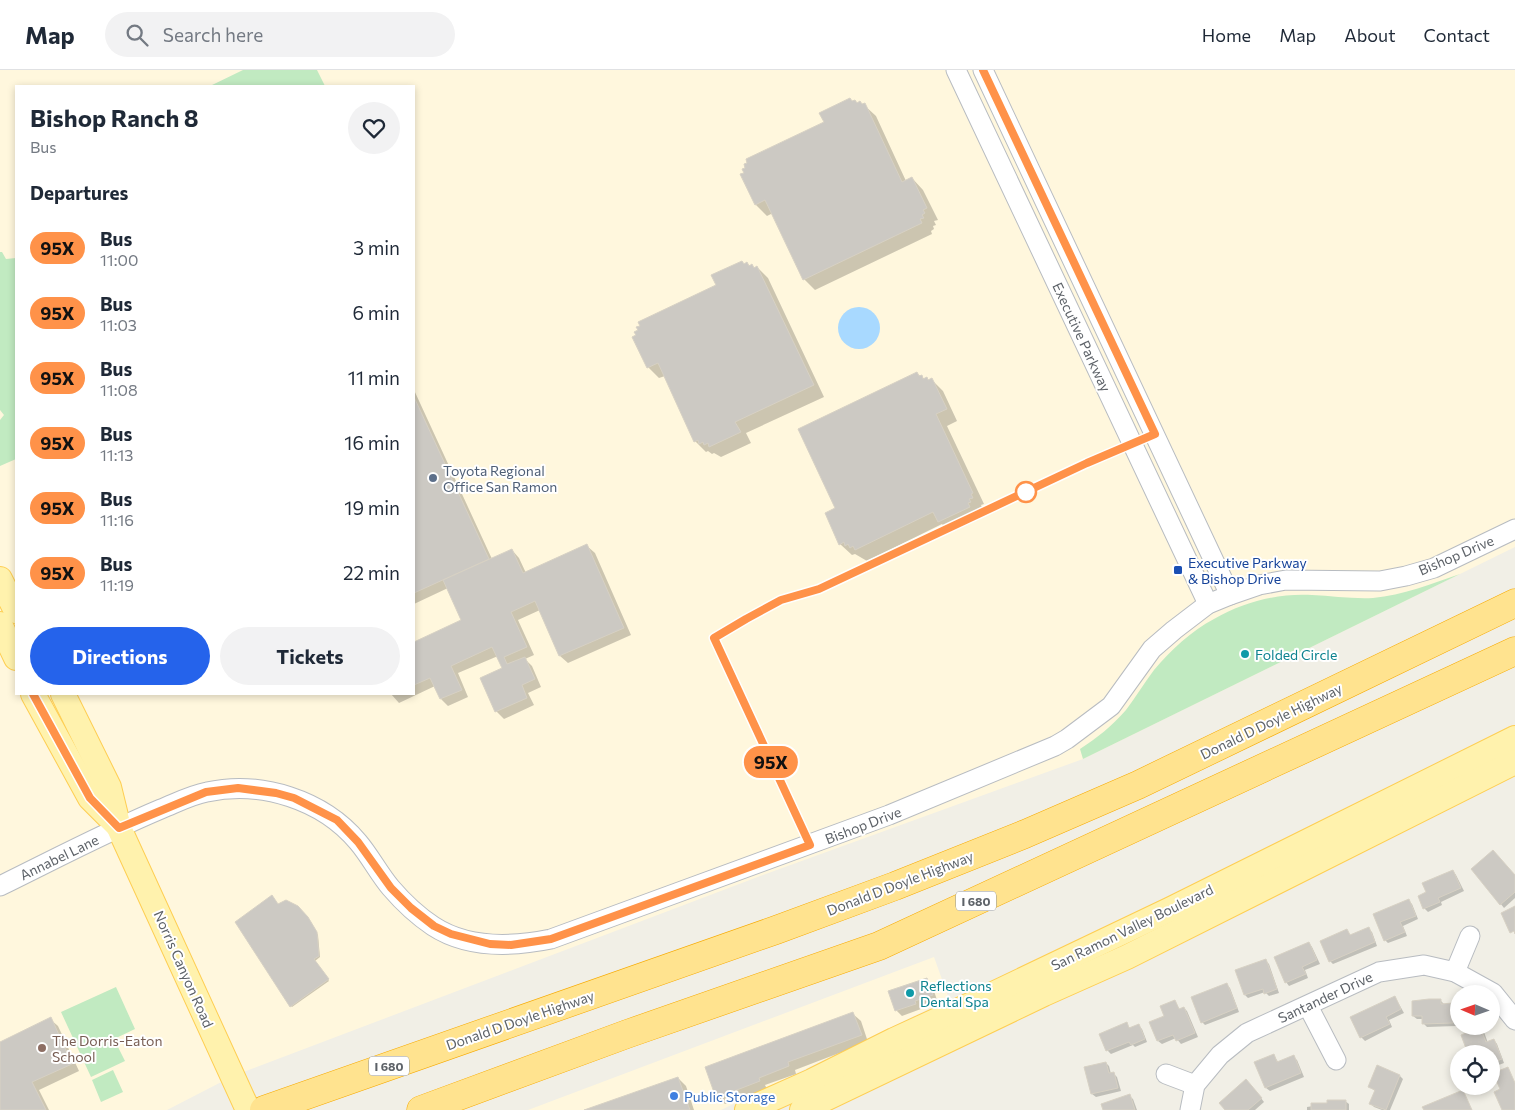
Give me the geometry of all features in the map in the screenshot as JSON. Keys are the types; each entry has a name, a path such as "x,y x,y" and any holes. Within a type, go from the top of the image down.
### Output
{"highway":[{"name":"Donald D Doyle Highway","path":"264,1110 776,930 895,886 1025,834 1138,785 1515,603"},
{"name":"I 680","path":"421,1110 627,1034 879,946 1515,651"}],"main road":[{"path":"0,579 15,609"},
{"path":"0,624 15,656"},
{"name":"Norris Canyon Road","path":"34,695 90,798 119,828"},
{"name":"Norris Canyon Road","path":"63,695 108,787 119,828 248,1110"},
{"name":"San Ramon Valley Boulevard","path":"747,1110 812,1081 1153,917 1515,738"},
{"name":"San Ramon Valley Boulevard","path":"802,1110 1035,998 1127,957 1515,762"}],"street":[{"name":"Executive Parkway","path":"956,70 1208,604"},
{"name":"Executive Parkway","path":"983,70 1230,595"},
{"name":"Bishop Drive","path":"119,828 206,792 238,788 276,793 294,798 337,820 358,842 391,888 411,908 434,926 451,934 490,944 511,945 551,939 880,819 1055,746 1111,706 1152,649 1208,604 1259,585 1286,580 1380,581 1406,576 1434,568 1515,529"},
{"name":"Annabel Lane","path":"0,886 119,828"},
{"path":"1455,972 1470,936"},
{"name":"Santander Drive","path":"1194,1085 1220,1055 1247,1033 1379,972 1424,965 1455,972 1493,993 1515,1020"},
{"path":"1308,1006 1336,1060"},
{"path":"1166,1074 1194,1085 1190,1110"}],"shaded area":[{"path":"0,70 1515,70 1515,547 1083,759 763,875 233,1076 167,1110 0,1110"},
{"path":"934,957 949,999 721,1110 528,1110"}],"green space":[{"path":"243,70 317,70 324,85 212,85"},
{"path":"0,252 2,252 6,259 15,258 15,459 0,466 0,420 4,415 0,410"},
{"path":"1460,574 1083,759 1080,749 1121,716 1167,655 1197,629 1225,613 1249,603 1274,597 1312,595 1350,598 1384,597 1417,589"},
{"path":"116,987 135,1029 114,1039 125,1061 91,1077 61,1012"},
{"path":"113,1070 123,1092 101,1102 92,1080"}],"water":[{"path":"859,307 874,313 880,328 874,343 859,349 844,343 838,328 844,313"}],"building":[{"path":"850,98 857,103 860,101 862,104 865,103 902,182 912,177 927,208 923,210 925,213 922,215 924,218 920,219 922,223 803,280 765,200 755,205 740,174 744,173 742,169 745,168 744,164 747,163 746,159 824,122 819,113"},
{"path":"742,261 744,264 747,262 749,266 752,264 754,268 757,266 814,385 735,422 741,432 709,447 708,443 704,445 703,442 699,444 698,440 694,442 658,363 647,368 632,337 636,335 634,332 638,330 636,327 640,326 638,322 716,285 711,275"},
{"path":"917,372 919,376 922,375 923,379 927,377 928,380 932,378 947,409 936,414 973,493 971,494 973,498 969,499 971,502 968,503 970,507 938,522 933,512 855,550 853,546 850,548 848,544 845,546 844,542 839,545 825,513 835,508 798,429"},
{"name":"Toyota Regional Office San Ramon","path":"415,399 489,559 415,593"},
{"path":"587,544 624,628 559,656 535,601 511,612 527,647 504,657 507,664 525,657 535,679 522,685 527,698 495,712 480,678 502,668 492,647 451,666 462,690 440,699 430,678 415,685 415,642 461,620 443,580 512,549 523,573"},
{"path":"1493,850 1515,875 1515,892 1500,905 1471,869"},
{"path":"1453,870 1461,888 1438,898 1440,902 1423,909 1418,896 1426,892 1422,883"},
{"path":"272,895 278,904 286,900 298,906 308,917 317,932 319,956 314,959 329,979 290,1007 235,922"},
{"path":"1409,899 1416,916 1400,922 1405,932 1384,941 1373,914"},
{"path":"1515,906 1515,934 1514,931 1510,933 1501,913"},
{"path":"1369,927 1375,942 1329,962 1320,941 1347,929 1350,935"},
{"path":"1309,942 1317,960 1302,967 1306,974 1285,983 1274,957"},
{"path":"1266,959 1277,989 1264,994 1263,989 1244,995 1235,970"},
{"name":"Reflections Dental Spa","path":"927,978 933,995 915,1001 916,1004 895,1011 888,991"},
{"path":"1227,983 1237,1008 1201,1023 1191,997"},
{"path":"1395,996 1401,1009 1386,1017 1390,1024 1360,1038 1350,1017"},
{"path":"1441,999 1441,1004 1450,1003 1450,1023 1422,1024 1422,1016 1412,1016 1412,1001"},
{"path":"1175,1000 1179,1009 1184,1007 1195,1033 1176,1041 1173,1035 1157,1041 1149,1022 1164,1016 1160,1006"},
{"path":"853,1012 862,1035 788,1062 789,1066 759,1078 760,1081 716,1098 705,1067"},
{"path":"51,1017 72,1064 32,1082 46,1110 0,1110 0,1042"},
{"path":"1127,1022 1129,1028 1139,1024 1145,1039 1131,1045 1129,1042 1106,1051 1099,1034"},
{"path":"1461,1035 1483,1035 1486,1042 1494,1039 1496,1045 1465,1045"},
{"path":"1274,1054 1277,1062 1294,1055 1301,1073 1265,1088 1254,1062"},
{"path":"1106,1062 1109,1073 1114,1072 1118,1088 1091,1094 1084,1067"},
{"path":"1377,1065 1400,1075 1386,1110 1369,1104 1375,1090 1368,1087"},
{"path":"1508,1067 1515,1083 1515,1110 1502,1110 1495,1095 1500,1095 1500,1070"},
{"path":"678,1077 690,1110 584,1110"},
{"path":"1246,1079 1262,1098 1248,1110 1225,1110 1219,1103"},
{"path":"1130,1094 1135,1110 1103,1110 1101,1104"},
{"path":"1451,1095 1465,1095 1472,1110 1424,1110 1422,1107"},
{"path":"1327,1100 1346,1100 1346,1110 1311,1110 1311,1103 1327,1103"}],"bus line":[{"name":"95X","path":"34,695 90,798 119,828 206,792 238,788 276,793 294,798 337,820 358,842 391,888 411,908 434,926 451,934 490,944 511,945 551,939 810,845 714,638 781,600 819,589 1132,442 1155,434 983,70"}],"place":[{"name":"Toyota Regional Office San Ramon","path":"433,478"},
{"name":"Executive Parkway & Bishop Drive","path":"1178,570"},
{"name":"Folded Circle","path":"1245,654"},
{"name":"Reflections Dental Spa","path":"910,993"},
{"name":"The Dorris-Eaton School","path":"42,1048"},
{"name":"Public Storage","path":"674,1096"}]}
